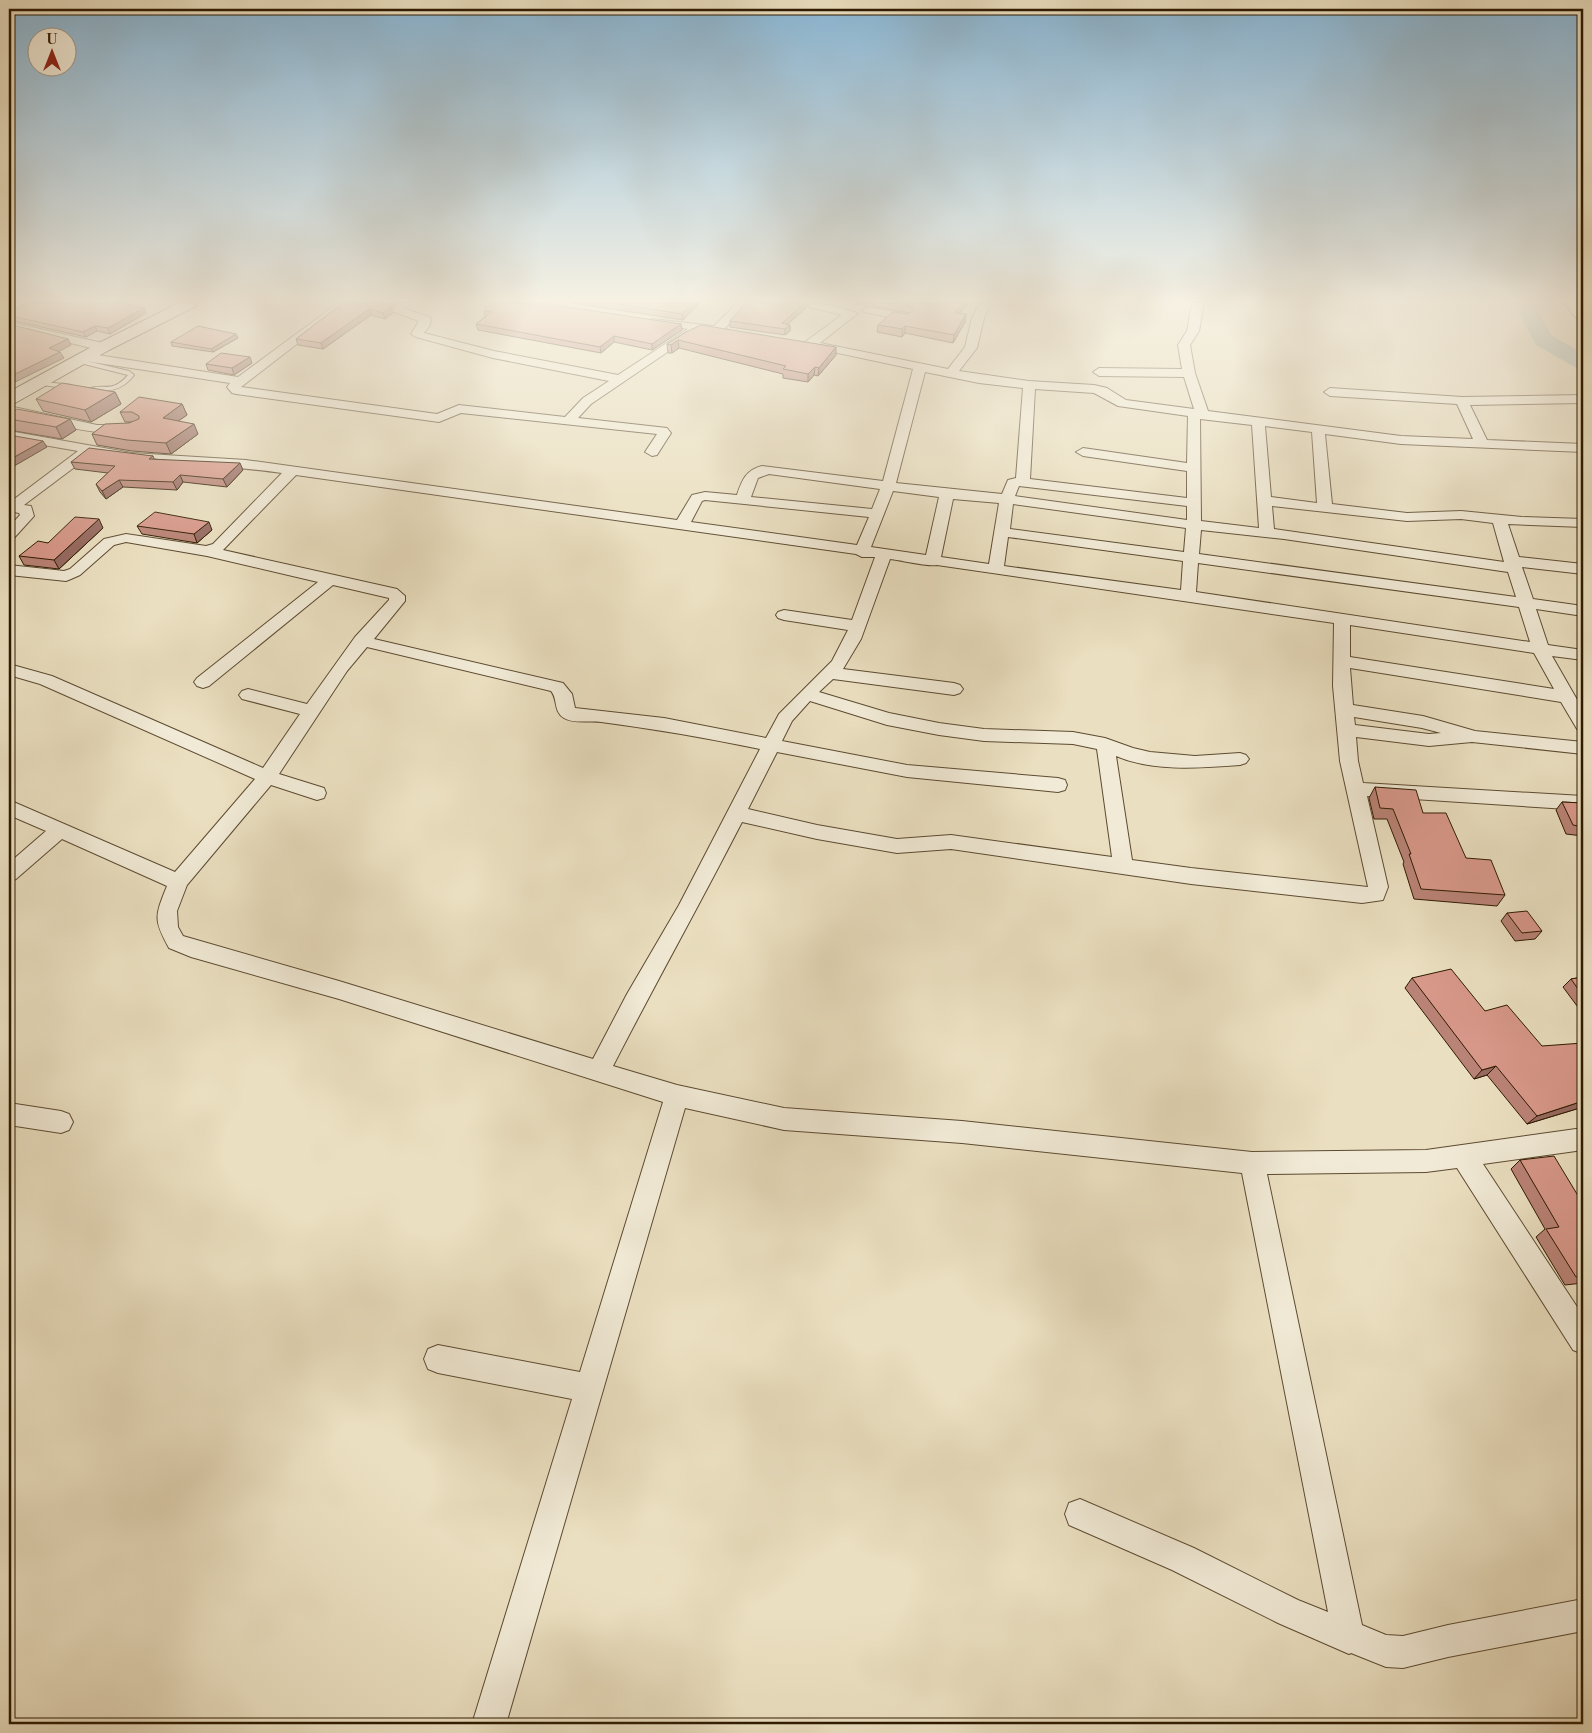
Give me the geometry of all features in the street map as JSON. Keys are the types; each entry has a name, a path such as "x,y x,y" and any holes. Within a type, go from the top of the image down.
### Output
{"main road":[{"path":"9,399 35,384"}],"street":[{"path":"236,384 233,387 236,390 439,418 459,409 662,431 664,433 652,452"},
{"path":"568,420 587,401 612,384"},
{"path":"862,552 888,486 915,384"},
{"path":"1022,384 1094,389 1102,391 1122,403 1198,415 1401,440 1583,448"},
{"path":"1188,596 1194,525 1194,468 1198,415 1191,384"},
{"path":"1024,482 1029,385"},
{"path":"1330,392 1462,401 1583,400"},
{"path":"1462,401 1482,444"},
{"path":"9,410 98,428 136,428"},
{"path":"1258,422 1268,533"},
{"path":"1318,429 1325,508"},
{"path":"9,435 132,457 246,464 932,562 1188,596 1583,655"},
{"path":"10,507 90,449"},
{"path":"1083,452 1194,468"},
{"path":"743,500 752,474 760,470 791,471 947,494 1007,500 1194,525 1512,564 1583,569"},
{"path":"207,551 218,547 292,471"},
{"path":"996,570 1007,500 1013,484 1024,482 1194,503"},
{"path":"932,562 947,494"},
{"path":"681,526 700,496 878,514"},
{"path":"1265,501 1407,517 1500,524 1522,521 1583,523"},
{"path":"9,535 27,516 26,510 10,507"},
{"path":"1522,521 1556,530 1583,533"},
{"path":"1500,524 1541,650 1583,725"},
{"path":"1001,532 1583,611"},
{"path":"9,570 66,576 75,572 109,542 126,538 207,551 330,580 391,592 397,596 397,601 341,667 267,777 178,882 167,911 168,927 176,942 191,948 339,990 678,1096 784,1119 962,1132 1252,1163 1426,1161 1583,1139"},
{"path":"598,1072 687,910 785,718 839,664 853,639 884,554"},
{"path":"204,682 330,580"},
{"path":"784,615 858,626"},
{"path":"737,814 817,832 897,846 951,842 1362,896 1376,894 1378,887 1349,761 1344,710 1342,619"},
{"path":"362,641 556,687 563,694 565,709 570,714 595,715 664,724 907,771 1058,785"},
{"path":"1342,661 1567,697"},
{"path":"9,669 46,680 267,777 317,792"},
{"path":"828,673 954,689"},
{"path":"807,694 887,719 938,729 984,735 1073,738 1104,744 1129,754 1150,758 1195,762 1240,759"},
{"path":"248,695 312,711"},
{"path":"1344,710 1422,722 1475,737"},
{"path":"1346,730 1429,740 1475,737 1583,748"},
{"path":"1104,744 1123,866"},
{"path":"1355,789 1583,803"},
{"path":"9,807 178,882"},
{"path":"9,874 60,830"},
{"path":"489,1724 678,1096"},
{"path":"9,1114 62,1122"},
{"path":"1463,1156 1583,1340"},
{"path":"1252,1163 1349,1638"},
{"path":"438,1359 590,1388"},
{"path":"1080,1514 1184,1559 1289,1612 1349,1638 1386,1651 1403,1652 1448,1641 1583,1615"}],"lane":[{"path":"46,384 76,387"},
{"path":"86,388 105,391 124,384"}],"building":[{"path":"61,384 115,392 85,410 36,399"},
{"path":"139,397 182,404 163,418 194,424 166,443 127,440 92,434 105,424 129,423 139,419 139,416 132,412 120,412"},
{"path":"17,409 70,419 56,427 9,419 9,414"},
{"path":"9,435 43,441 9,460"},
{"path":"89,448 153,456 149,459 240,463 223,479 180,475 173,482 119,480 102,491 96,484 115,466 71,462"},
{"path":"155,512 209,522 194,534 137,526"},
{"path":"75,517 99,519 54,560 19,556 38,541 48,543"},
{"path":"1375,787 1416,790 1423,813 1446,813 1466,858 1491,860 1505,895 1421,889 1409,854 1411,854 1393,809 1380,808"},
{"path":"1562,802 1583,803 1583,827 1573,825"},
{"path":"1527,911 1542,931 1522,933 1507,913"},
{"path":"1451,969 1485,1011 1507,1005 1542,1046 1583,1043 1583,1101 1537,1116 1496,1066 1482,1070 1412,978"},
{"path":"1583,977 1583,996 1571,979"},
{"path":"1554,1156 1583,1204 1583,1276 1576,1277 1546,1229 1559,1227 1520,1160"}]}
